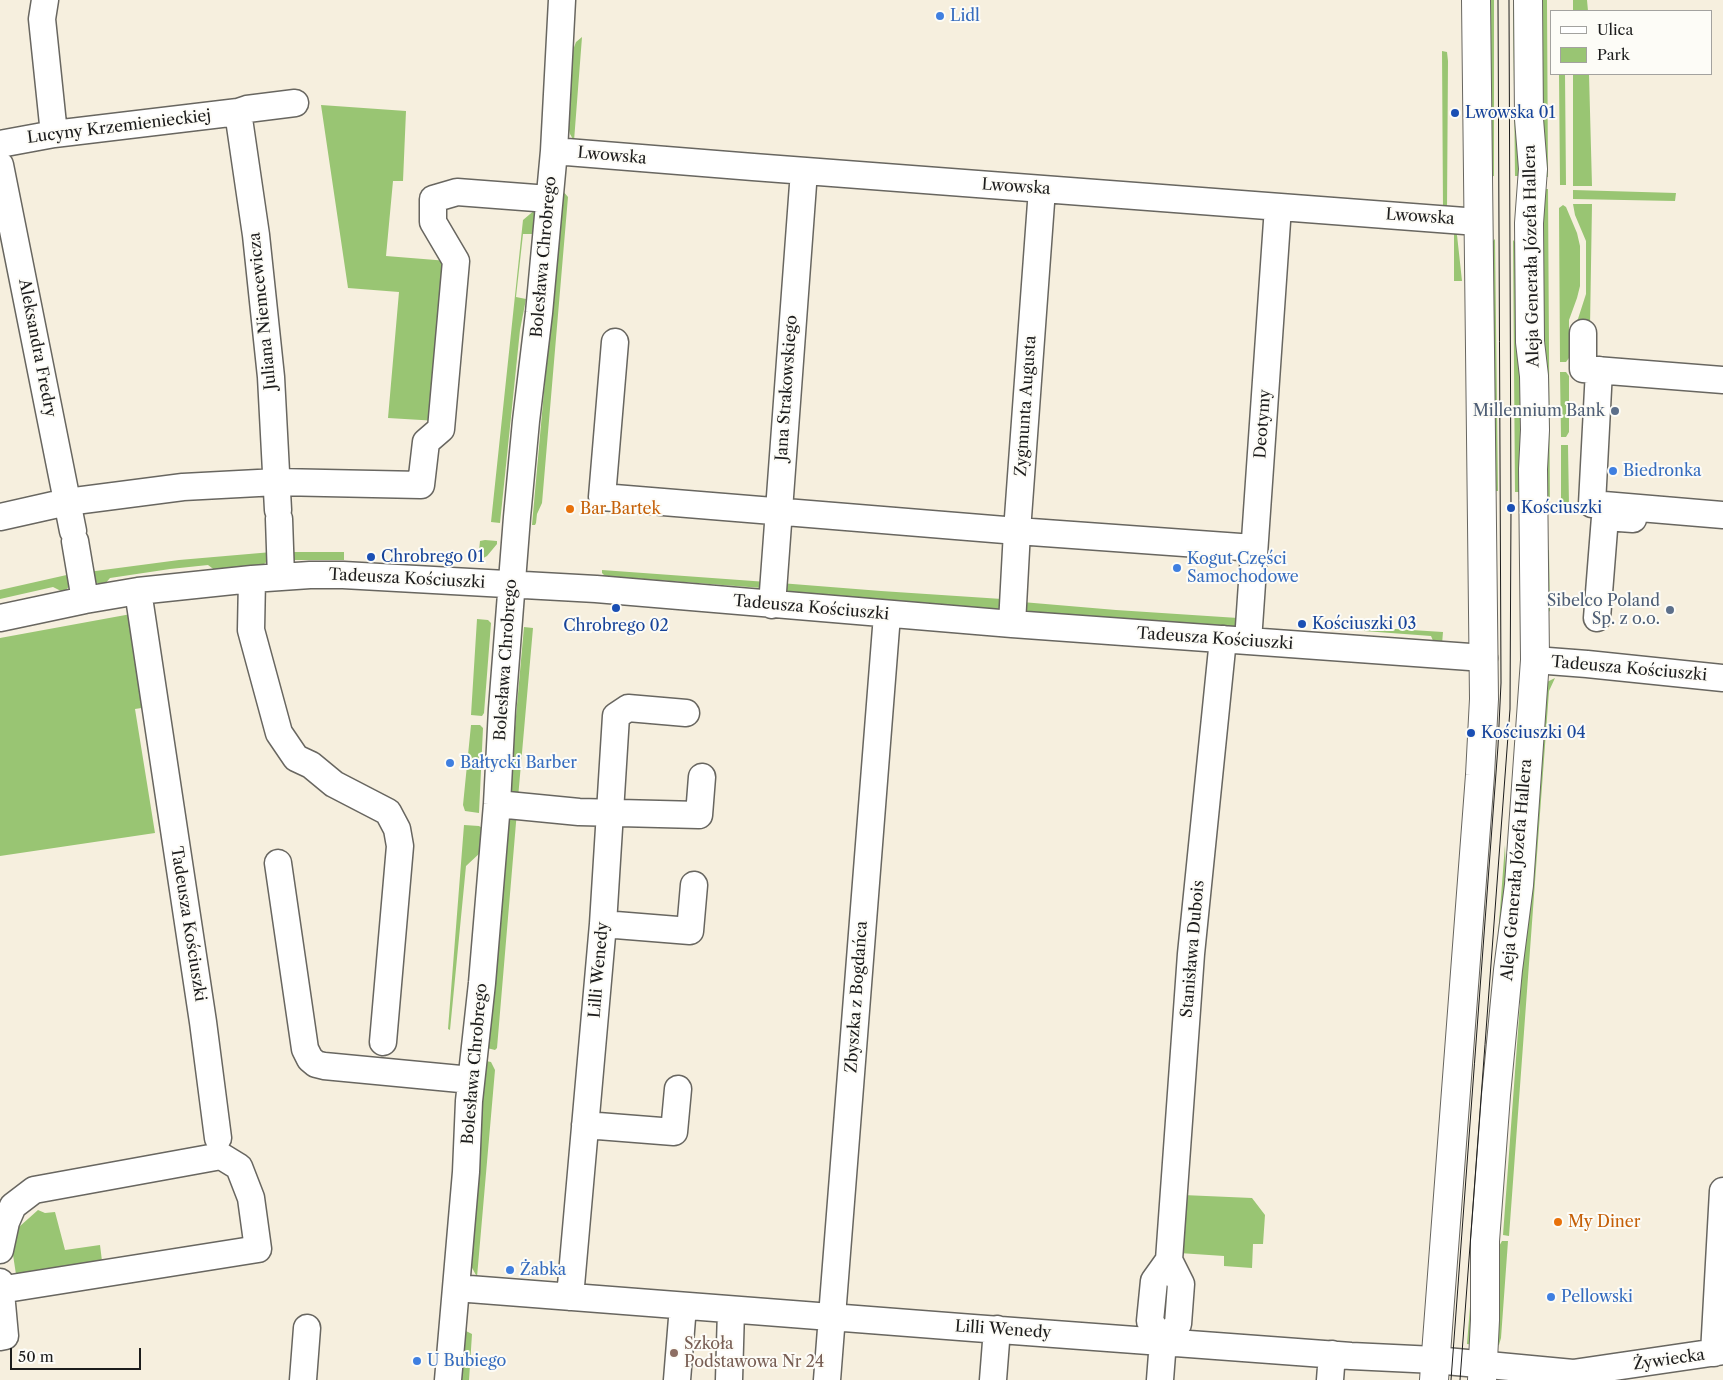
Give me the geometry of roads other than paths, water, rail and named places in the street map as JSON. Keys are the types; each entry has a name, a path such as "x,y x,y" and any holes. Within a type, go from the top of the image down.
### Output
{"main road":[{"path":"1435,1370 1480,775 1484,699 1476,0"},
{"name":"Aleja Generała Józefa Hallera","path":"1483,1372 1485,1241 1496,1095 1518,884 1535,660 1533,470 1536,430 1534,376 1530,342 1530,233 1533,169 1529,119 1528,0"}],"street":[{"path":"45,0 42,19 54,134"},
{"name":"Bolesława Chrobrego","path":"448,1380 471,1080 482,983 498,804 501,718 525,430 538,322 554,151 562,0"},
{"name":"Lucyny Krzemienieckiej","path":"0,144 54,134 238,112 247,109 295,103"},
{"name":"Juliana Niemcewicza","path":"238,112 256,235 271,377 278,482 281,577"},
{"name":"Lwowska","path":"554,151 1478,222"},
{"name":"Aleksandra Fredry","path":"0,165 85,600"},
{"name":"Jana Strakowskiego","path":"772,605 804,170"},
{"name":"Zygmunta Augusta","path":"1012,624 1042,189"},
{"path":"0,517 67,502 183,487 278,482 421,485 426,442 442,429 456,261 433,222 433,199 456,192 550,199"},
{"name":"Deotymy","path":"1235,640 1254,548 1278,207"},
{"path":"1583,333 1583,369 1723,380"},
{"path":"615,342 602,497 1017,531 1254,548"},
{"path":"1697,361 1723,362"},
{"path":"1599,370 1592,504 1723,515"},
{"path":"1597,618 1605,517 1708,524 1723,528"},
{"name":"Tadeusza Kościuszki","path":"0,618 138,591 252,579 342,575 668,595 887,615 1484,658"},
{"path":"252,579 251,630 279,733 296,758 311,765 334,784 388,812 397,829 400,846 383,1042"},
{"name":"Tadeusza Kościuszki","path":"138,591 203,1022 218,1138"},
{"name":"Zbyszka z Bogdańca","path":"827,1380 887,615"},
{"name":"Stanisława Dubois","path":"1163,1341 1178,1324 1181,1284 1169,1260 1191,954 1235,640"},
{"name":"Tadeusza Kościuszki","path":"1535,660 1723,678"},
{"name":"Lilli Wenedy","path":"570,1297 603,924 616,716 628,708 686,713"},
{"path":"498,804 610,813 699,815 702,778"},
{"path":"278,862 305,1049 310,1059 316,1064 324,1066 471,1080"},
{"path":"603,924 690,931 694,885"},
{"path":"586,1124 674,1132 678,1089"},
{"path":"0,1250 6,1222 13,1206 34,1190 221,1156 239,1167 251,1198 258,1249 0,1290"},
{"path":"1719,1352 1722,1204"},
{"path":"0,1282 5,1336 0,1337"},
{"name":"Lilli Wenedy","path":"456,1288 1332,1354 1435,1370"},
{"path":"677,1380 683,1306"},
{"path":"729,1380 731,1310"},
{"path":"302,1380 306,1328"},
{"path":"993,1380 997,1329"},
{"path":"1160,1380 1163,1341"},
{"name":"Żywiecka","path":"1435,1370 1573,1373 1719,1352"},
{"path":"1330,1380 1332,1354"}],"tram line":[{"path":"1451,1380 1498,746 1501,683 1498,0"},
{"path":"1460,1380 1510,709 1509,0"}],"place":[{"name":"Lidl","path":"940,16"},
{"name":"Lwowska 01","path":"1455,113"},
{"name":"Millennium Bank","path":"1615,411"},
{"name":"Biedronka","path":"1613,471"},
{"name":"Kościuszki","path":"1511,508"},
{"name":"Bar Bartek","path":"570,509"},
{"name":"Chrobrego 01","path":"371,557"},
{"name":"Kogut Części Samochodowe","path":"1177,568"},
{"name":"Chrobrego 02","path":"616,608"},
{"name":"Sibelco Poland Sp. z o.o.","path":"1670,610"},
{"name":"Kościuszki 03","path":"1302,624"},
{"name":"Kościuszki 04","path":"1471,733"},
{"name":"Bałtycki Barber","path":"450,763"},
{"name":"My Diner","path":"1558,1222"},
{"name":"Żabka","path":"510,1270"},
{"name":"Pellowski","path":"1551,1297"},
{"name":"Szkoła Podstawowa Nr 24","path":"674,1353"},
{"name":"U Bubiego","path":"417,1361"}]}
